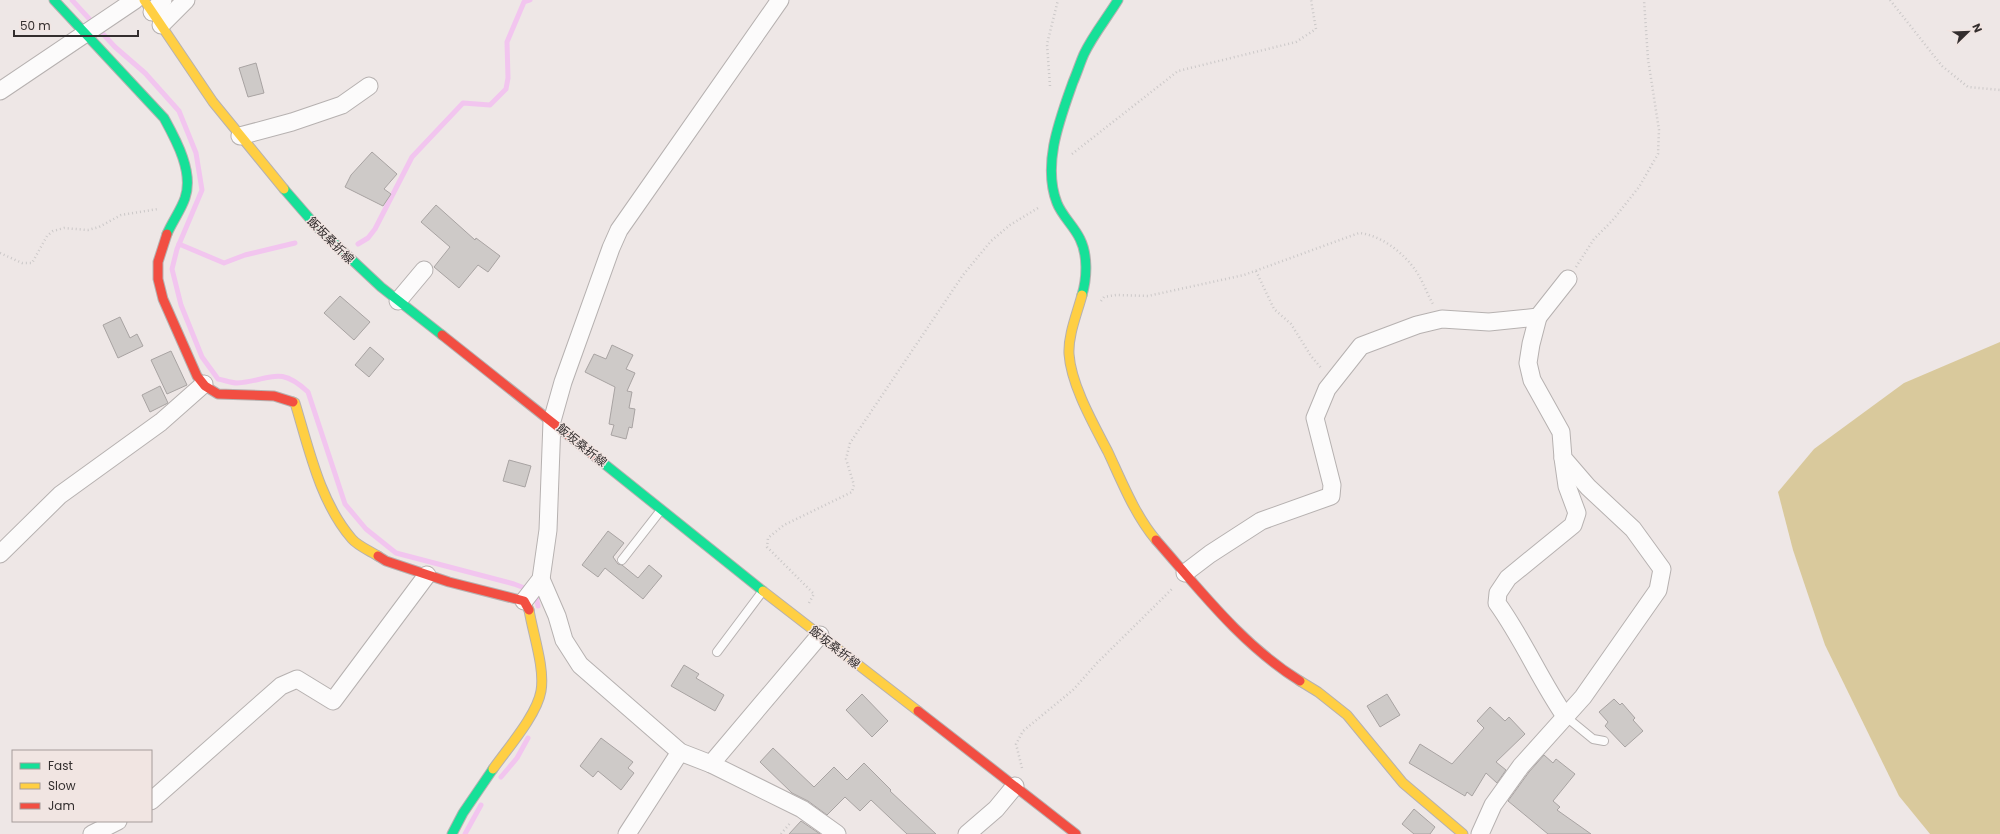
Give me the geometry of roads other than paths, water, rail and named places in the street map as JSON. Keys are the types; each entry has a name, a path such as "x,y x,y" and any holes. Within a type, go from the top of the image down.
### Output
{"street":[{"path":"54,0 164,118 174,135 182,156 186,176 186,195 160,252 158,268 159,281 170,318 197,376 204,384 210,390 227,395 271,396 287,398 295,403 319,479 333,511 353,540 386,561 427,575 533,591 557,616 564,640 580,665 680,752 711,764 802,809 837,834"},
{"path":"0,92 86,35 135,0"},
{"path":"155,9 186,0"},
{"path":"452,834 463,813 536,708 541,692 539,662 528,607 548,530 552,421 563,382 619,230 780,0"},
{"path":"1118,0 1084,54 1062,112 1055,139 1052,162 1052,186 1057,204 1080,239 1084,252 1086,280 1070,340 1069,352 1070,363 1075,379 1133,504 1148,530 1184,573 1231,625 1276,666 1318,692 1347,714 1403,783 1463,834"},
{"name":"飯坂桑折線","path":"155,9 184,62 240,136 317,227 398,302 552,421 763,591 1076,834"},
{"path":"240,136 292,122 342,105 369,86"},
{"path":"398,302 424,270"},
{"path":"1565,716 1551,696 1512,624 1497,603 1498,593 1508,578 1574,525 1578,513 1567,486 1561,432 1532,380 1528,363 1538,317 1568,279"},
{"path":"1184,573 1261,521 1331,496 1332,485 1314,418 1328,389 1361,346 1417,325 1442,319 1489,322 1538,317"},
{"path":"0,554 60,495 161,422 204,384"},
{"path":"1480,834 1493,805 1521,766 1583,697 1658,590 1662,569 1633,529 1588,487 1563,458"},
{"path":"152,801 281,686 297,679 333,701 427,575"},
{"path":"711,764 820,635"},
{"path":"627,834 680,752"},
{"path":"967,834 996,809 1014,786"},
{"path":"92,834 116,822"}],"lane":[{"path":"622,560 662,510"},
{"path":"717,652 763,591"},
{"path":"1565,716 1593,738 1604,741"}],"waterway":[{"path":"72,0 115,47 145,73 179,111 196,153 202,190 177,249 172,269 181,305 202,357 218,379 237,383 281,376 298,383 308,392 345,504 366,529 396,553 514,584 535,592 538,606"},
{"path":"358,244 368,238 375,229 412,157 463,103 490,105 506,89 508,78 507,42 524,2 530,0"},
{"path":"179,244 224,263 245,255 295,243"},
{"path":"501,777 517,758 528,738"},
{"path":"465,834 481,805"}]}
